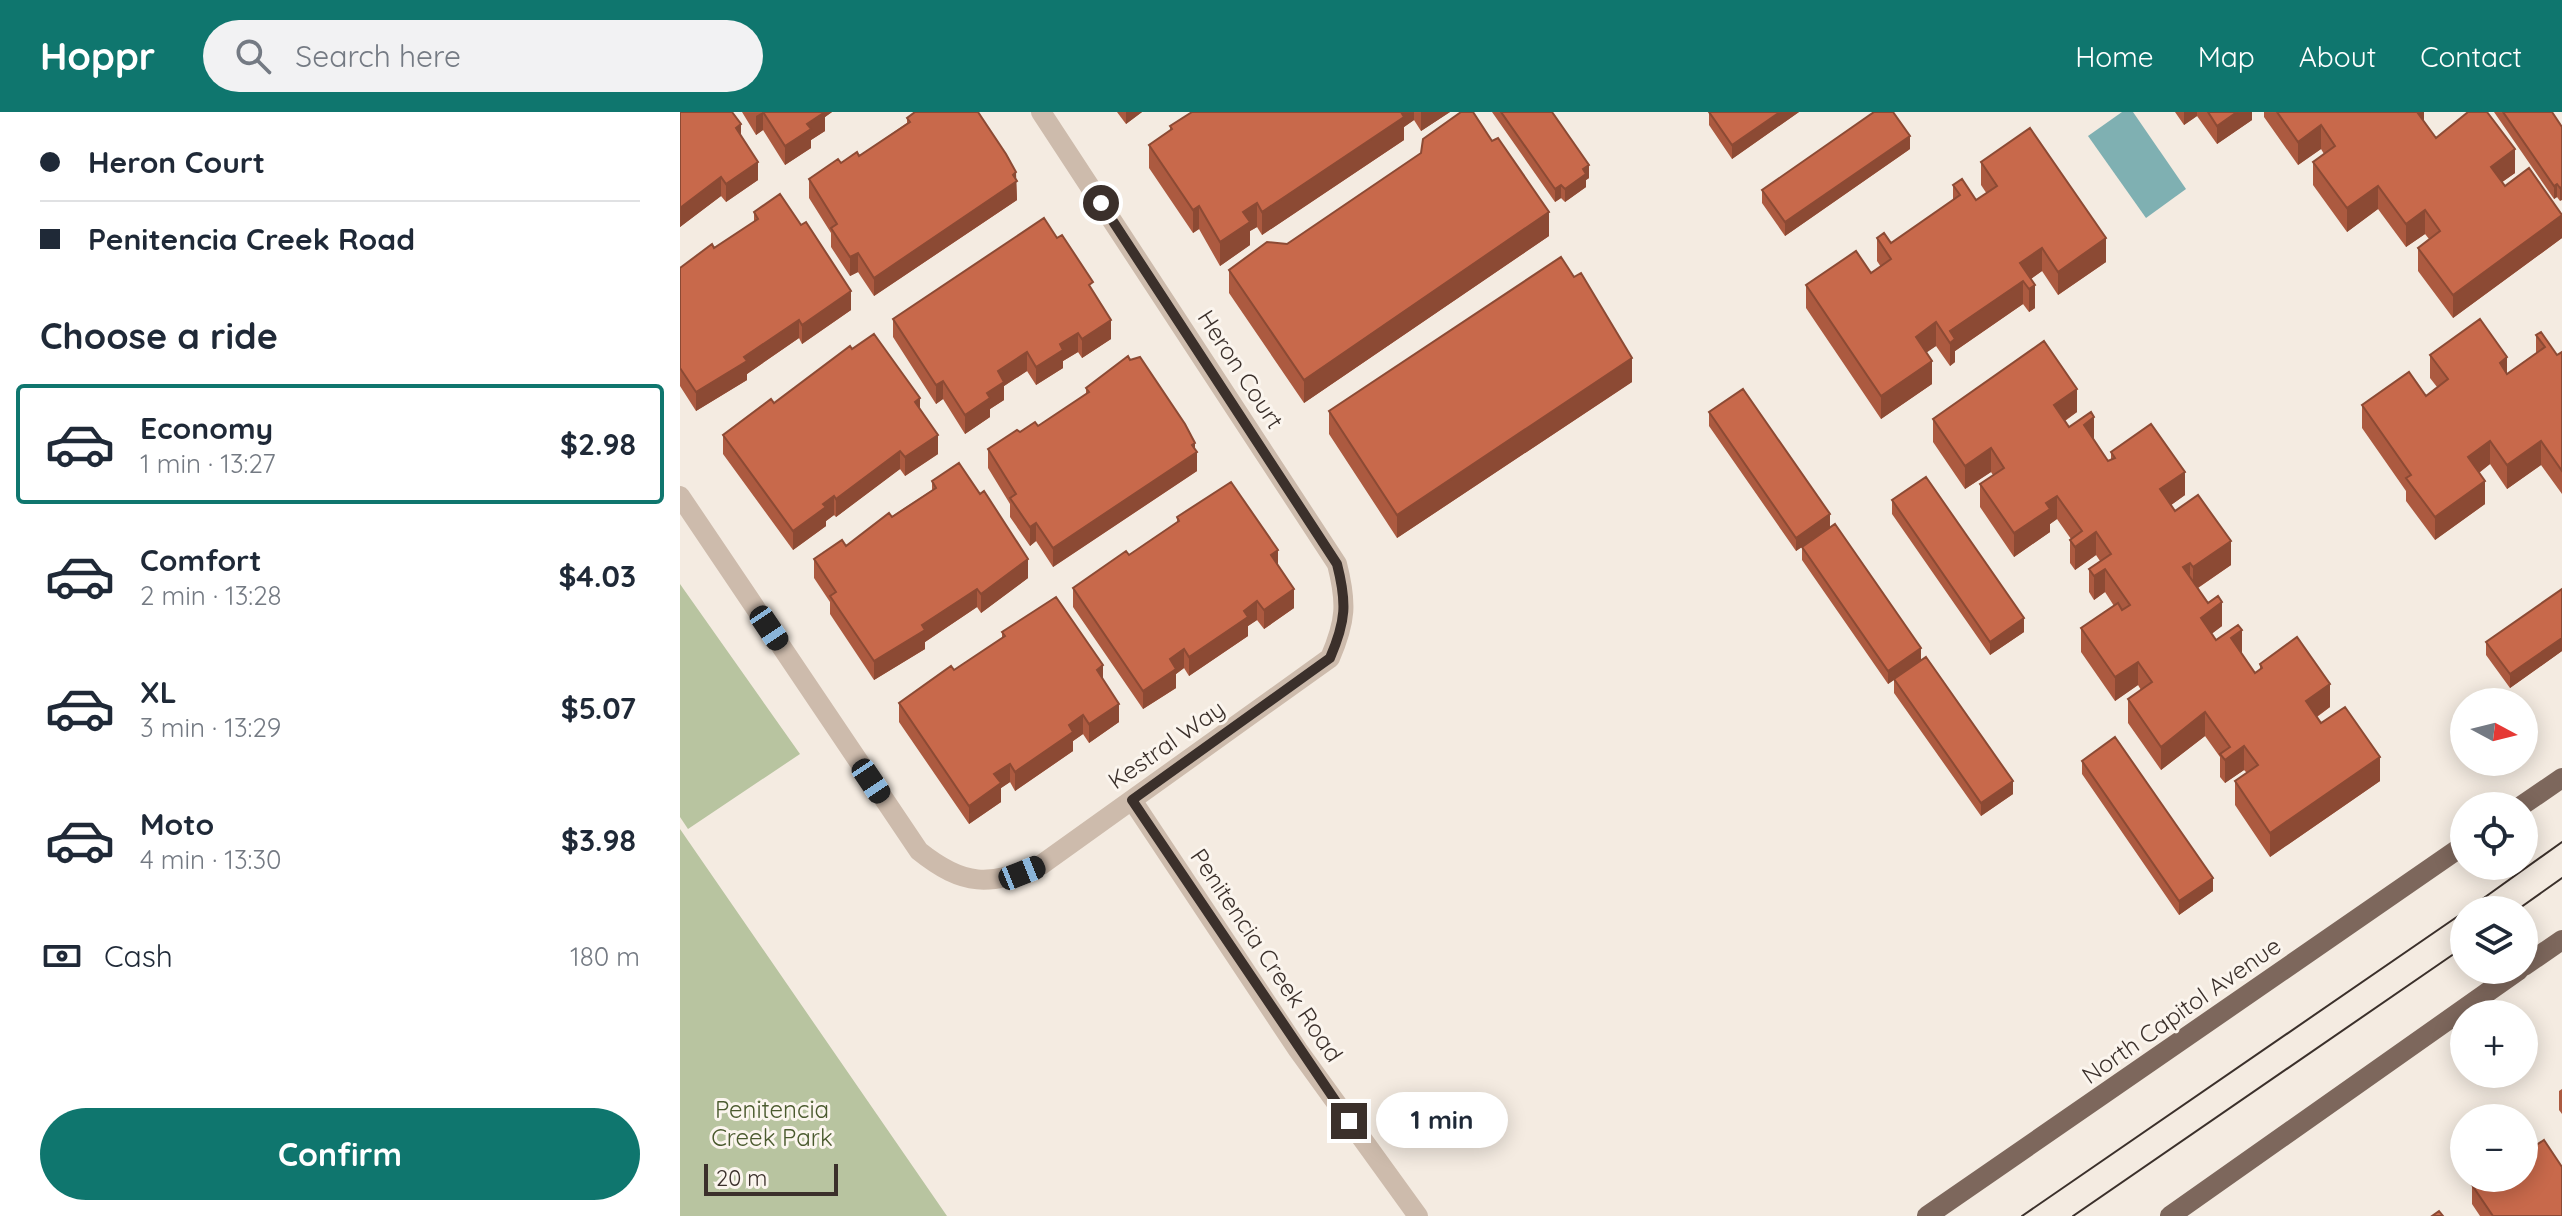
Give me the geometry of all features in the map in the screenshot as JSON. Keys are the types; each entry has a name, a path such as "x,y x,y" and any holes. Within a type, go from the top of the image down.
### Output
{"main road":[{"path":"2538,794 2562,778"},
{"name":"North Capitol Avenue","path":"1927,1216 2450,855"},
{"path":"2538,956 2562,940"},
{"path":"2170,1216 2499,984"}],"street":[{"name":"Heron Court","path":"1041,112 1337,564 1345,596 1343,628 1330,658 1322,665"},
{"name":"Kestral Way","path":"680,496 919,851 942,870 972,880 1002,881 1041,865 1322,665"},
{"name":"Penitencia Creek Road","path":"1132,800 1298,1050 1418,1216"}],"green space":[{"path":"680,584 800,754 688,829 680,817"},
{"name":"Penitencia Creek Park","path":"680,829 947,1216 680,1216"}],"water":[{"path":"2122,112 2133,112 2186,189 2146,218 2088,136"}],"building":[{"path":"680,112 732,112 741,124 736,128 758,162 726,184 721,177 680,208"},
{"path":"763,112 825,112 807,124 811,129 785,146"},
{"path":"915,112 978,112 1006,154 1016,172 1013,175 1017,181 874,278 858,253 850,257 831,228 837,224 809,179 838,159 841,163 857,152 859,156 910,122 907,118"},
{"path":"1192,112 1401,112 1404,117 1262,212 1257,203 1243,212 1250,222 1220,242 1199,206 1193,210 1149,145"},
{"path":"1461,112 1473,112 1492,141 1498,138 1549,212 1304,380 1229,270 1267,242 1287,244 1421,153 1423,139"},
{"path":"1501,112 1552,112 1589,165 1583,169 1586,174 1565,189 1561,185 1555,189"},
{"path":"1709,112 1780,112 1732,145"},
{"path":"1874,112 1893,112 1910,136 1785,222 1762,190"},
{"path":"2208,112 2237,112 2217,126"},
{"path":"2277,112 2417,112 2436,138 2468,112 2487,112 2515,149 2491,167 2505,186 2529,168 2562,215 2453,295 2418,248 2440,231 2425,210 2406,224 2378,186 2347,208 2313,162 2335,146 2321,125 2298,142"},
{"path":"2503,112 2552,112 2562,127 2562,187 2554,186"},
{"path":"2030,128 2106,238 2058,272 2042,248 2020,263 2035,285 2029,289 2023,281 1950,331 1955,339 1950,343 1936,322 1916,337 1932,361 1881,396 1806,285 1856,251 1871,273 1891,259 1877,238 1884,233 1891,243 1960,195 1953,185 1962,179 1976,200 1997,186 1981,162"},
{"path":"780,194 801,225 806,222 851,291 802,325 799,320 744,357 747,361 696,392 680,368 680,268 712,244 714,248 758,219 754,212"},
{"path":"1044,218 1057,238 1062,235 1093,282 1089,285 1111,320 1082,339 1078,333 1060,344 1063,350 1036,367 1027,352 998,371 1004,382 987,393 990,398 965,415 943,381 936,385 893,319"},
{"path":"1561,257 1574,277 1581,273 1632,358 1397,515 1329,411"},
{"path":"2480,319 2507,357 2500,363 2507,374 2545,347 2536,335 2541,332 2557,355 2562,352 2562,471 2541,441 2507,465 2490,441 2468,457 2485,481 2435,517 2406,478 2411,475 2362,405 2409,372 2426,396 2448,379 2430,355"},
{"path":"874,334 920,398 915,402 938,435 905,457 900,451 836,499 834,496 823,504 826,507 793,531 723,435 771,399 774,403 850,346 852,349"},
{"path":"2044,341 2077,389 2054,405 2069,427 2091,412 2094,417 2084,425 2108,461 2115,458 2111,452 2151,424 2185,472 2160,489 2175,511 2198,495 2231,541 2193,567 2190,563 2183,567 2208,603 2218,596 2222,602 2201,618 2216,640 2238,625 2242,630 2231,638 2255,673 2262,668 2260,664 2297,637 2330,684 2306,701 2321,723 2345,707 2380,757 2270,833 2235,781 2258,765 2244,746 2225,760 2220,754 2230,747 2205,712 2161,747 2128,699 2152,682 2138,662 2115,677 2081,628 2118,603 2122,610 2130,605 2105,569 2094,576 2089,569 2111,554 2096,532 2075,547 2070,540 2082,531 2057,496 2046,503 2050,509 2014,533 1980,484 2004,468 1991,448 1965,466 1933,419"},
{"path":"1128,356 1130,360 1140,357 1185,424 1197,452 1053,548 1036,523 1030,527 1010,498 1016,494 988,449 1017,430 1020,432 1035,422 1038,426 1089,392 1086,388"},
{"path":"1743,389 1830,514 1796,538 1709,412"},
{"path":"959,463 980,494 984,491 1028,559 981,594 977,589 922,625 925,630 874,661 830,596 836,592 814,559 842,540 846,546 889,513 892,517 936,488 932,481"},
{"path":"1926,477 2024,618 1990,642 1892,500"},
{"path":"1231,482 1278,550 1271,555 1294,589 1264,610 1257,601 1244,611 1248,617 1189,657 1184,649 1170,659 1176,669 1143,691 1073,588 1126,551 1129,555 1179,521 1177,517"},
{"path":"1835,524 1921,648 1888,671 1802,547"},
{"path":"2562,589 2562,638 2510,674 2486,642"},
{"path":"1056,597 1103,665 1097,670 1119,704 1089,724 1083,715 1069,725 1073,732 1015,772 1010,764 994,774 1001,783 969,806 899,703 951,666 954,670 1005,636 1002,632"},
{"path":"1926,657 2013,781 1981,803 1894,679"},
{"path":"2115,737 2213,878 2179,901 2082,761"},
{"path":"2544,1140 2562,1167 2562,1216 2493,1216 2477,1192 2538,1192 2538,1144"}],"tram line":[{"path":"2487,896 2562,842"},
{"path":"2537,896 2562,878"},
{"path":"2022,1216 2450,922"},
{"path":"2073,1216 2450,957"}],"route":[{"path":"1101,203 1337,564 1345,596 1343,628 1330,658 1132,800 1298,1050 1349,1121"}]}
